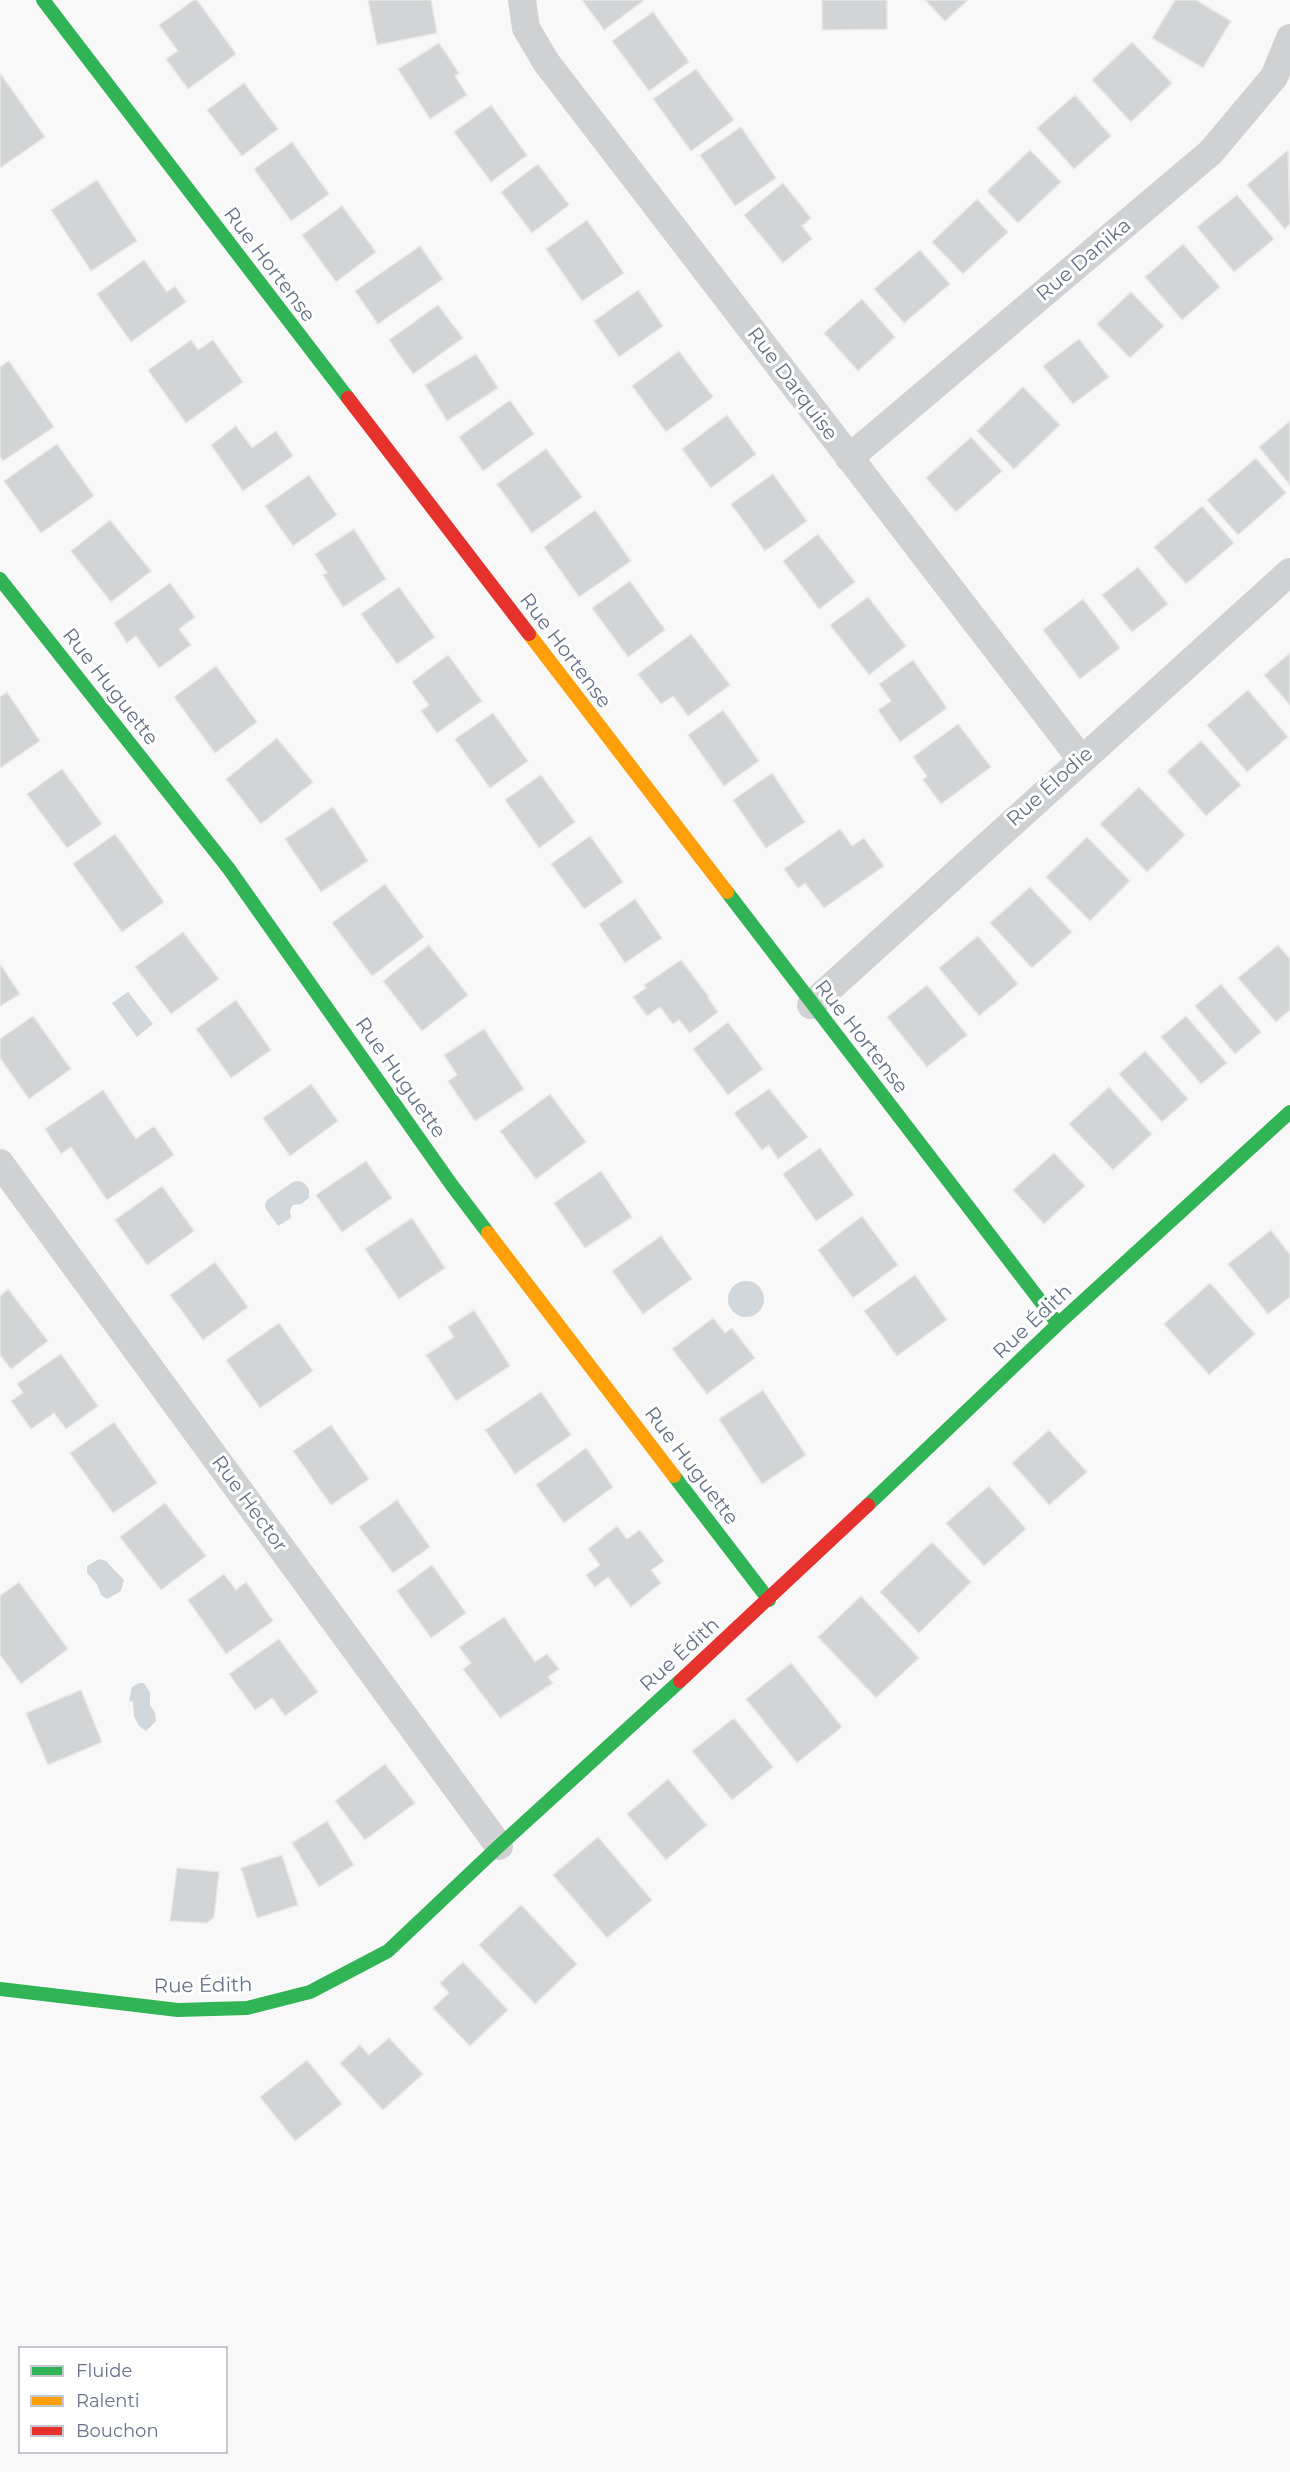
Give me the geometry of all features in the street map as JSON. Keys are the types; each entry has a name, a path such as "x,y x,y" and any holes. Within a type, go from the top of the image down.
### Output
{"street":[{"name":"Rue Hortense","path":"43,0 811,1005 1058,1324"},
{"name":"Rue Darquise","path":"522,0 526,28 546,62 1081,759"},
{"name":"Rue Danika","path":"849,459 1212,152 1274,77 1290,38"},
{"name":"Rue Élodie","path":"811,1005 1290,572"},
{"name":"Rue Huguette","path":"0,579 229,869 451,1184 769,1600"},
{"name":"Rue Édith","path":"0,1989 178,2010 247,2008 310,1992 388,1951 499,1846 769,1600 1058,1324 1290,1112"},
{"name":"Rue Hector","path":"0,1163 499,1846"}],"shaded area":[{"path":"128,992 153,1024 137,1037 112,1003"},
{"path":"299,1181 309,1189 309,1198 301,1204 293,1205 290,1210 291,1218 278,1226 265,1208 265,1204 267,1200 293,1182"},
{"path":"746,1281 759,1286 764,1299 759,1312 746,1317 733,1312 728,1299 733,1286"},
{"path":"99,1559 106,1561 124,1580 121,1591 107,1599 101,1595 97,1584 87,1573 87,1566"},
{"path":"144,1683 150,1693 150,1705 155,1713 156,1721 146,1731 139,1726 134,1716 133,1702 129,1701 132,1687"}],"building":[{"path":"197,0 236,54 188,89 166,59 178,51 159,25"},
{"path":"368,0 431,0 437,33 377,45"},
{"path":"582,0 642,0 643,1 604,30"},
{"path":"822,0 887,0 887,29 822,30"},
{"path":"925,0 968,0 945,21"},
{"path":"1175,0 1196,0 1231,21 1203,68 1152,38"},
{"path":"653,12 689,62 649,91 612,41"},
{"path":"1132,42 1172,83 1131,122 1092,80"},
{"path":"439,43 459,73 455,76 467,95 430,119 398,69"},
{"path":"696,69 734,120 691,151 653,99"},
{"path":"0,73 45,137 0,168"},
{"path":"244,83 278,129 242,156 207,110"},
{"path":"1075,95 1111,136 1074,169 1037,128"},
{"path":"491,105 527,155 491,182 454,132"},
{"path":"741,127 776,178 735,206 700,155"},
{"path":"292,142 329,194 291,221 254,169"},
{"path":"1030,150 1061,182 1018,223 987,191"},
{"path":"1288,150 1290,224 1285,229 1247,185"},
{"path":"538,164 569,205 532,233 501,192"},
{"path":"97,180 137,241 91,271 51,210"},
{"path":"783,183 811,218 802,226 812,239 783,263 744,215"},
{"path":"1237,195 1274,239 1234,272 1197,227"},
{"path":"977,199 1008,232 963,274 932,242"},
{"path":"342,206 376,252 336,282 302,235"},
{"path":"587,220 624,273 582,301 546,249"},
{"path":"1183,244 1220,287 1182,320 1145,277"},
{"path":"420,246 443,279 378,324 355,291"},
{"path":"920,250 950,284 904,323 874,289"},
{"path":"144,260 167,292 175,286 186,302 131,342 97,294"},
{"path":"638,290 663,326 619,357 594,321"},
{"path":"1131,292 1164,326 1130,358 1097,324"},
{"path":"862,299 895,337 858,371 824,333"},
{"path":"438,305 463,338 413,374 389,340"},
{"path":"1079,339 1109,377 1073,404 1043,366"},
{"path":"191,340 198,350 213,340 243,382 186,423 148,370"},
{"path":"679,351 713,397 666,432 632,386"},
{"path":"476,354 498,388 447,421 425,385"},
{"path":"9,361 54,427 3,461 0,456 0,367"},
{"path":"1023,387 1060,425 1014,469 977,431"},
{"path":"510,400 534,434 483,471 459,437"},
{"path":"727,415 756,454 711,488 682,449"},
{"path":"1290,421 1290,485 1259,447"},
{"path":"236,426 252,448 276,431 293,456 243,491 211,445"},
{"path":"971,437 1002,471 956,512 926,478"},
{"path":"57,444 94,496 41,533 4,481"},
{"path":"546,449 582,497 532,533 497,484"},
{"path":"1256,458 1286,493 1238,535 1207,500"},
{"path":"773,474 807,521 765,551 731,504"},
{"path":"309,475 337,515 293,546 265,506"},
{"path":"1202,506 1234,543 1186,584 1154,547"},
{"path":"595,510 631,561 579,597 544,547"},
{"path":"110,520 151,571 111,602 71,551"},
{"path":"354,529 386,579 343,607 323,575 327,573 315,554"},
{"path":"818,534 855,582 819,609 783,561"},
{"path":"1138,567 1168,604 1132,632 1102,595"},
{"path":"630,581 665,630 628,657 592,608"},
{"path":"170,583 195,617 179,629 191,645 159,668 136,636 127,643 114,623"},
{"path":"399,587 435,637 397,664 361,614"},
{"path":"868,597 906,646 869,675 830,625"},
{"path":"1083,599 1120,648 1080,679 1043,630"},
{"path":"691,634 730,685 688,716 673,696 661,704 638,674"},
{"path":"1290,653 1290,705 1264,675"},
{"path":"448,655 482,701 437,733 421,711 429,705 412,682"},
{"path":"913,660 947,708 900,742 878,710 891,701 879,684"},
{"path":"216,666 257,722 215,753 174,697"},
{"path":"1248,690 1288,737 1247,772 1207,725"},
{"path":"7,692 40,741 0,768 0,697"},
{"path":"723,710 759,761 724,786 688,735"},
{"path":"493,713 528,761 490,788 455,739"},
{"path":"958,724 991,767 941,804 923,780 927,776 913,757"},
{"path":"277,738 313,782 261,824 226,779"},
{"path":"1201,741 1241,785 1206,816 1167,771"},
{"path":"62,769 102,824 67,848 27,794"},
{"path":"772,773 805,822 766,848 733,800"},
{"path":"541,775 575,822 539,848 505,800"},
{"path":"1139,787 1185,835 1147,872 1100,824"},
{"path":"333,807 368,861 321,892 285,839"},
{"path":"840,829 852,846 864,838 884,866 824,908 805,883 798,888 784,869"},
{"path":"115,834 164,902 122,932 73,864"},
{"path":"590,836 623,882 584,909 551,864"},
{"path":"1087,837 1130,881 1090,921 1046,877"},
{"path":"385,884 424,937 372,976 332,923"},
{"path":"1030,887 1072,932 1032,968 990,923"},
{"path":"635,899 662,938 625,963 599,924"},
{"path":"183,932 219,979 171,1014 135,967"},
{"path":"978,936 1018,984 979,1016 939,968"},
{"path":"429,945 468,995 422,1031 383,981"},
{"path":"1278,945 1290,959 1290,1010 1276,1022 1238,978"},
{"path":"681,960 718,1012 690,1033 679,1020 673,1024 660,1007 647,1016 633,997 646,988 644,985"},
{"path":"0,964 20,994 0,1006"},
{"path":"1221,984 1261,1032 1235,1054 1195,1006"},
{"path":"927,985 967,1035 927,1067 887,1017"},
{"path":"236,1000 271,1050 231,1078 196,1029"},
{"path":"33,1016 71,1069 29,1099 0,1058 0,1039"},
{"path":"1186,1016 1227,1063 1201,1084 1161,1037"},
{"path":"728,1022 763,1069 728,1095 693,1049"},
{"path":"484,1029 524,1089 475,1121 448,1081 457,1075 444,1055"},
{"path":"1145,1051 1188,1099 1162,1122 1119,1074"},
{"path":"311,1084 338,1121 290,1156 263,1118"},
{"path":"1109,1087 1152,1134 1113,1170 1069,1124"},
{"path":"769,1089 808,1137 778,1159 769,1145 762,1150 734,1113"},
{"path":"103,1090 136,1139 154,1126 174,1155 107,1200 71,1147 61,1154 45,1129"},
{"path":"550,1094 586,1142 536,1179 500,1131"},
{"path":"820,1148 854,1195 816,1221 783,1174"},
{"path":"1054,1153 1085,1186 1044,1224 1013,1190"},
{"path":"366,1161 392,1198 342,1232 316,1195"},
{"path":"601,1171 632,1217 585,1248 554,1203"},
{"path":"162,1186 194,1231 147,1265 115,1220"},
{"path":"862,1216 898,1265 853,1298 818,1250"},
{"path":"412,1218 445,1268 399,1299 365,1249"},
{"path":"1271,1230 1290,1255 1290,1297 1268,1314 1228,1264"},
{"path":"661,1236 692,1279 643,1314 612,1271"},
{"path":"215,1262 248,1307 203,1340 170,1295"},
{"path":"915,1275 947,1320 897,1356 864,1311"},
{"path":"1210,1283 1255,1334 1209,1375 1164,1324"},
{"path":"8,1289 48,1341 11,1369 0,1355 0,1296"},
{"path":"474,1310 510,1366 456,1401 426,1355 454,1337 448,1327"},
{"path":"713,1318 725,1333 732,1328 755,1358 707,1394 672,1349"},
{"path":"279,1323 313,1371 260,1408 226,1360"},
{"path":"61,1354 98,1406 66,1429 54,1413 31,1429 11,1401 23,1393 17,1384"},
{"path":"763,1390 806,1455 762,1484 719,1419"},
{"path":"541,1392 571,1435 515,1474 485,1430"},
{"path":"114,1422 157,1483 113,1513 70,1453"},
{"path":"331,1425 369,1479 331,1505 293,1451"},
{"path":"1049,1430 1087,1472 1049,1505 1012,1463"},
{"path":"586,1448 613,1487 564,1523 536,1485"},
{"path":"989,1486 1026,1529 984,1566 946,1523"},
{"path":"397,1500 430,1547 393,1573 359,1527"},
{"path":"165,1503 206,1556 161,1590 120,1537"},
{"path":"617,1526 627,1539 640,1530 664,1561 651,1570 661,1583 631,1607 608,1577 595,1587 586,1575 600,1565 588,1549"},
{"path":"932,1542 971,1582 919,1633 880,1592"},
{"path":"432,1565 466,1613 431,1638 397,1591"},
{"path":"224,1574 236,1590 246,1582 273,1621 226,1654 188,1600"},
{"path":"19,1582 68,1649 21,1684 0,1655 0,1596"},
{"path":"861,1596 919,1658 876,1698 818,1637"},
{"path":"504,1617 535,1662 547,1654 559,1669 548,1677 553,1683 500,1718 463,1669 471,1663 459,1647"},
{"path":"279,1639 318,1692 285,1716 272,1698 255,1710 229,1674"},
{"path":"791,1663 842,1727 797,1763 746,1699"},
{"path":"81,1690 102,1742 48,1765 26,1713"},
{"path":"734,1718 773,1767 732,1800 692,1751"},
{"path":"385,1764 415,1803 365,1840 335,1801"},
{"path":"668,1779 707,1825 666,1860 627,1814"},
{"path":"327,1821 354,1865 319,1887 292,1843"},
{"path":"598,1837 652,1900 607,1938 553,1875"},
{"path":"282,1855 298,1905 257,1918 241,1868"},
{"path":"177,1868 219,1872 214,1917 207,1923 170,1921"},
{"path":"521,1905 577,1964 535,2004 479,1945"},
{"path":"463,1962 508,2010 470,2046 433,2008 449,1993 440,1983"},
{"path":"389,2038 423,2074 383,2110 340,2063 360,2045 369,2055"},
{"path":"307,2060 342,2104 295,2141 260,2097"}],"traffic: fast":[{"path":"43,0 348,398"},
{"path":"0,579 229,869 488,1233"},
{"path":"727,892 1058,1324"},
{"path":"868,1505 1058,1324 1290,1112"},
{"path":"674,1476 769,1600"},
{"path":"0,1989 178,2010 247,2008 310,1992 388,1951 680,1681"}],"traffic: slow":[{"path":"529,634 727,892"},
{"path":"488,1233 674,1476"}],"traffic: jam":[{"path":"348,398 529,634"},
{"path":"680,1681 868,1505"}]}
